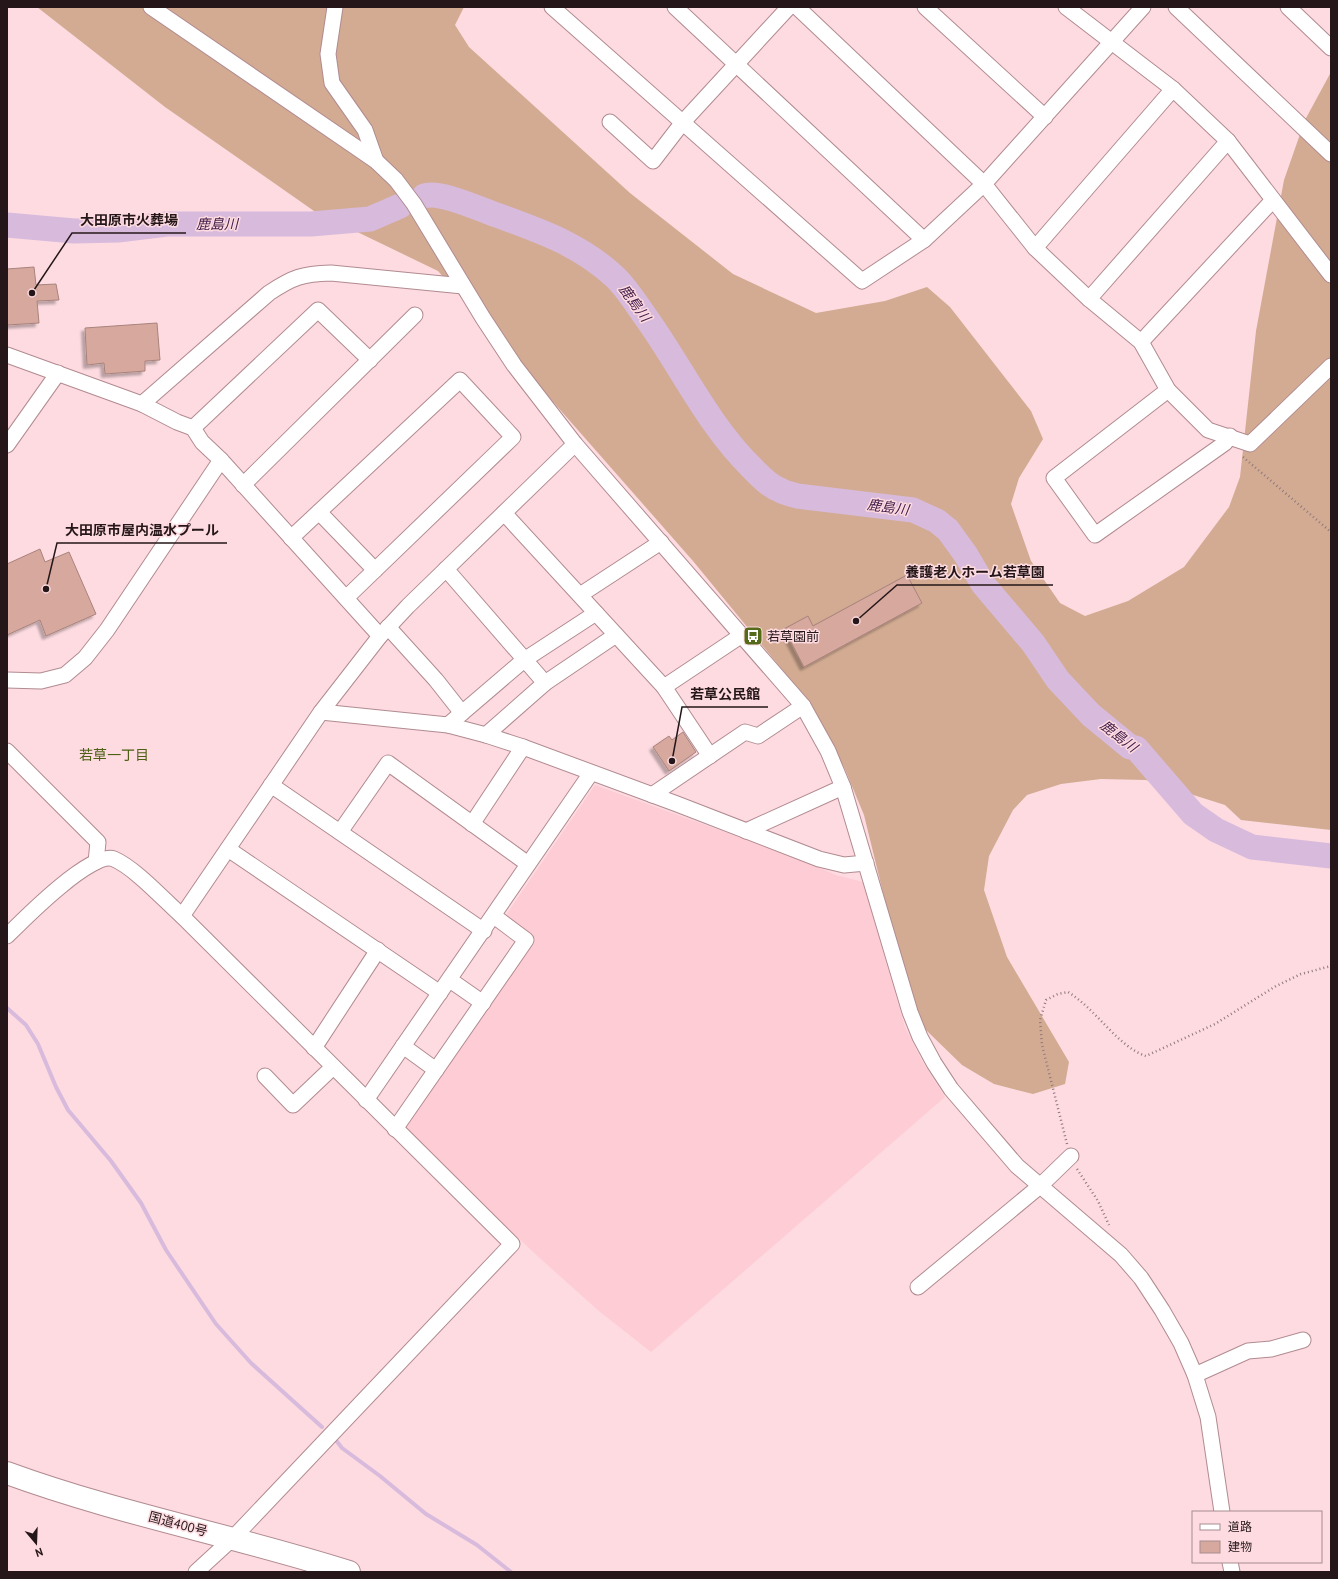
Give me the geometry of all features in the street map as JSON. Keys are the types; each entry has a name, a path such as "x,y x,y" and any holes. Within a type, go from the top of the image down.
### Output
{"highway":[{"name":"国道400号","path":"7,1473 82,1499 233,1538 349,1572"}],"street":[{"path":"151,7 376,161 396,180 414,204 463,286 514,365 575,444 803,706 828,751 843,787 910,1012 920,1037 934,1063 951,1089 1016,1166 1121,1255 1141,1278 1177,1337 1195,1375 1208,1417 1222,1511"},
{"path":"335,7 328,54 332,84 365,130 376,161"},
{"path":"552,7 862,281 924,240 984,184 1143,7"},
{"path":"675,7 924,240"},
{"path":"610,122 653,161 683,122 789,7"},
{"path":"797,7 984,184 1035,248 1089,299 1141,342 1168,390 1208,430 1228,439 1250,444 1331,366"},
{"path":"925,7 1044,117"},
{"path":"1066,7 1172,89 1228,141 1331,275"},
{"path":"1176,7 1331,154"},
{"path":"1288,7 1331,48"},
{"path":"1035,248 1172,89"},
{"path":"1089,299 1228,141"},
{"path":"1141,342 1273,200"},
{"path":"142,404 269,293 290,279 312,273 330,273 463,286"},
{"path":"193,428 318,310 370,360"},
{"path":"243,485 415,315"},
{"path":"7,355 142,404 193,428 202,442 221,460 346,598 436,680 462,713"},
{"path":"7,445 58,373"},
{"path":"292,538 460,380 513,437 346,598"},
{"path":"1168,390 1054,478 1095,535 1228,439"},
{"path":"182,916 320,712 384,632 446,569 575,444"},
{"path":"7,680 42,681 65,675 85,658 112,624 221,460"},
{"path":"320,512 375,570"},
{"path":"504,512 664,687 710,756"},
{"path":"580,595 661,542"},
{"path":"446,569 545,683"},
{"path":"448,725 524,660 596,614"},
{"path":"486,735 545,683 616,635"},
{"path":"664,687 742,635"},
{"path":"652,795 745,732 758,736 803,706"},
{"path":"320,712 448,725 486,735 524,747 819,859 844,865 866,863"},
{"path":"472,824 524,747"},
{"path":"7,751 98,842 96,862"},
{"path":"340,832 388,763 528,864"},
{"path":"366,1100 484,931 591,773"},
{"path":"271,785 484,931"},
{"path":"746,831 843,787"},
{"path":"228,849 440,993"},
{"path":"7,936 53,891 96,862 105,858 113,858 128,868 182,916 512,1244 233,1538 196,1572"},
{"path":"395,1129 526,940 494,916"},
{"path":"314,1048 378,950"},
{"path":"450,980 483,1003"},
{"path":"403,1046 436,1070"},
{"path":"265,1076 293,1106 333,1067"},
{"path":"918,1287 1040,1186 1071,1156"},
{"path":"1195,1375 1248,1351 1271,1349 1303,1340"}],"path":[{"path":"1228,439 1331,532"},
{"path":"1112,1231 1098,1201 1074,1164 1062,1133 1042,1045 1040,1020 1046,1000 1058,994 1068,992 1089,1008 1135,1053 1146,1056 1215,1024 1276,986 1301,974 1326,966 1331,966"}],"shaded area":[{"path":"37,7 464,7 455,25 469,47 630,193 733,274 816,313 885,301 927,287 950,307 1031,411 1043,439 1019,478 1011,504 1031,561 1060,603 1085,616 1128,601 1184,567 1229,507 1240,477 1256,331 1284,180 1305,120 1331,72 1331,830 1241,820 1225,805 1146,780 1101,779 1061,784 1027,795 1013,810 989,856 984,890 1007,957 1069,1062 1065,1084 1033,1094 994,1084 962,1065 926,1030 910,1003 864,815 844,767 789,678 693,561 438,271 314,211 165,107"},
{"path":"595,785 805,861 836,875 863,882 905,1027 921,1059 945,1097 651,1352 599,1311 543,1261 471,1194 404,1127 535,940 506,915"}],"building":[{"path":"34,267 36,285 56,284 59,300 37,301 39,323 7,325 7,269"},
{"path":"157,323 160,360 145,361 145,371 105,374 104,363 87,365 85,328"},
{"path":"40,549 45,562 69,552 96,614 46,636 40,620 7,635 7,564"},
{"path":"907,575 922,603 804,667 784,629 808,616 813,626"},
{"path":"683,732 696,752 669,771 653,747 669,736 672,740"}],"waterway":[{"name":"鹿島川","path":"424,196 431,195 457,200 525,225 557,239 587,255 616,278 632,298 722,433 736,451 768,483 784,492 797,496 913,510 937,521 948,530 966,555 983,584 1033,643 1058,680 1091,715 1130,747 1136,748 1193,814 1216,830 1252,847 1331,856"},
{"name":"鹿島川","path":"7,225 74,231 118,230 167,224 311,224 370,219 400,206"},
{"path":"7,1008 26,1025 38,1044 56,1087 68,1110 111,1161 141,1203 166,1250 216,1324 251,1363 322,1427"},
{"path":"335,1439 342,1448 380,1476 426,1514 477,1545 511,1572"}],"place":[{"name":"大田原市火葬場","path":"32,293"},
{"name":"大田原市屋内温水プール","path":"46,589"},
{"name":"養護老人ホーム若草園","path":"856,621"},
{"name":"若草園前","path":"753,636"},
{"name":"若草公民館","path":"672,761"}],"district":[{"name":"若草一丁目","path":"114,755"}]}
